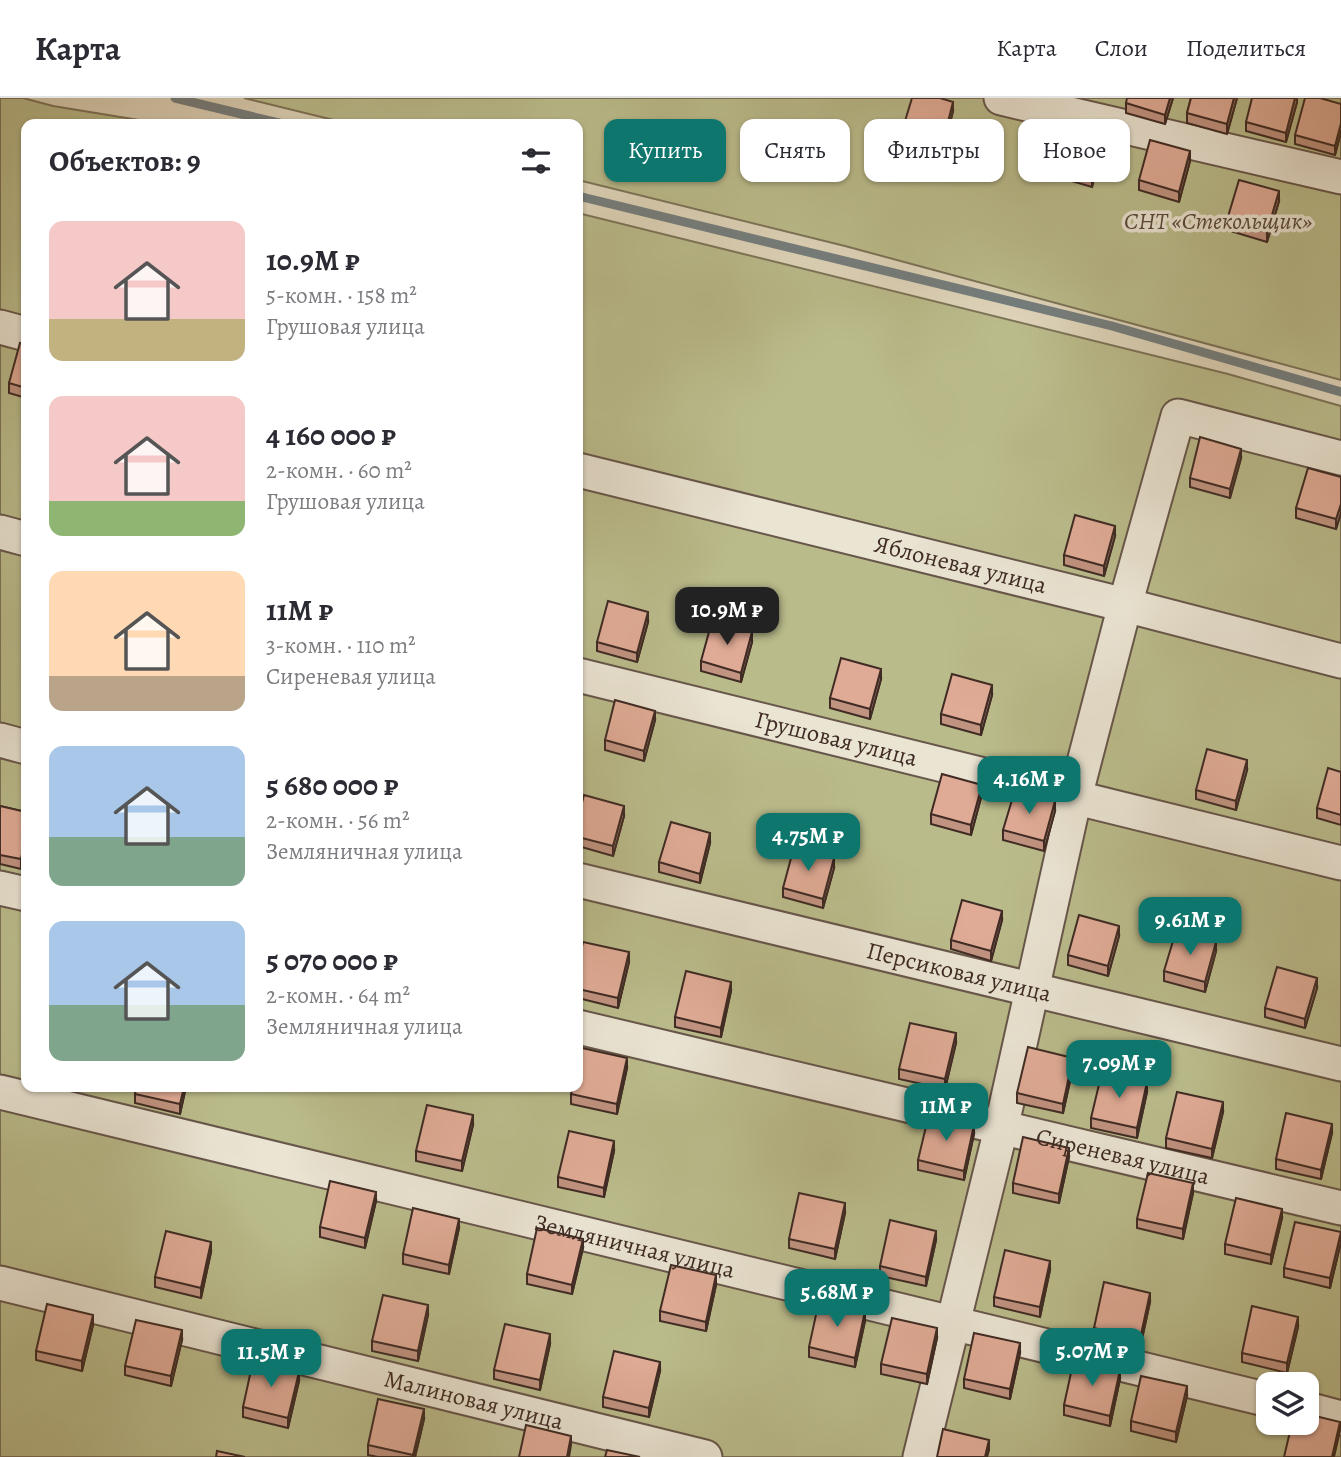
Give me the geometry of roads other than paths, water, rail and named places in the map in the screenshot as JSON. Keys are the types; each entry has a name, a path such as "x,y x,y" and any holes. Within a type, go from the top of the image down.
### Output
{"street":[{"path":"1001,98 1341,177"},
{"path":"0,327 21,333"},
{"path":"920,1457 1001,1129 1075,797 1178,416 1341,458"},
{"name":"Яблоневая улица","path":"583,471 1341,661"},
{"path":"0,532 21,538"},
{"name":"Грушовая улица","path":"583,676 1341,863"},
{"path":"0,740 21,746"},
{"name":"Персиковая улица","path":"583,881 1341,1064"},
{"path":"0,888 21,893"},
{"name":"Сиреневая улица","path":"583,1028 1341,1208"},
{"name":"Земляничная улица","path":"0,1091 1256,1397"},
{"name":"Малиновая улица","path":"0,1283 705,1457"},
{"path":"1319,1412 1341,1418"}],"waterway":[{"path":"175,98 262,119"},
{"path":"583,197 1112,326 1341,392"}],"park label":[{"name":"СНТ «Стекольщик»","path":"1218,221"}]}
